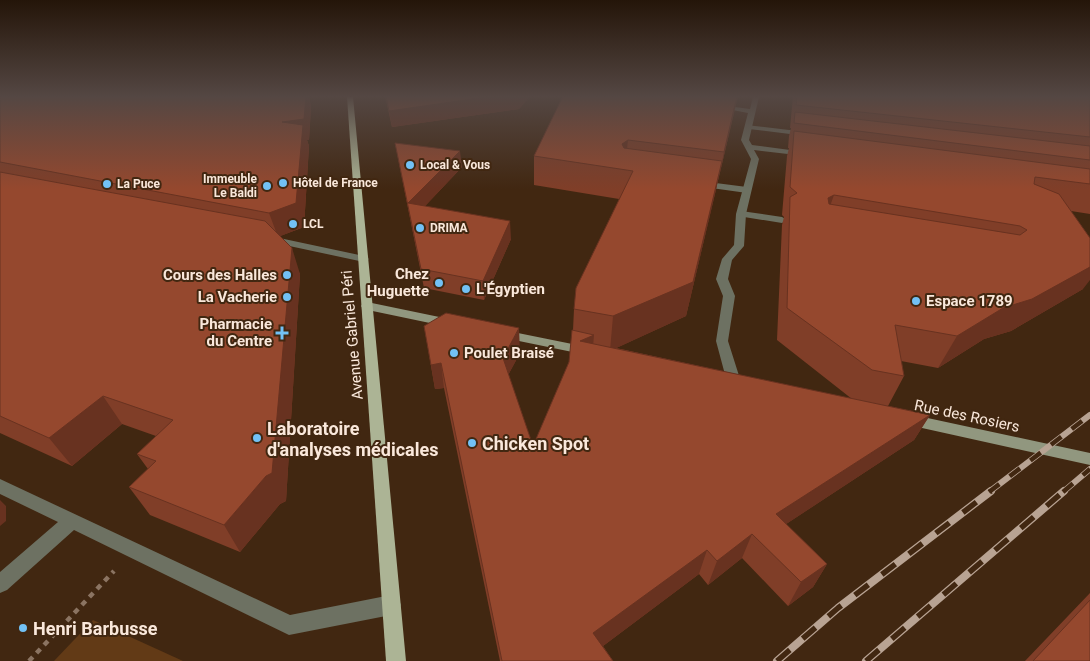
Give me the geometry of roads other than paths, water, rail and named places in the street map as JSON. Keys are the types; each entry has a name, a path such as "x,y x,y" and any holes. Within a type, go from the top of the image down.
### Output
{"main road":[{"name":"Avenue Gabriel Péri","path":"353,128 396,661"}],"street":[{"path":"738,383 722,341 729,296 722,279 727,259 739,246 741,214 755,160 745,140 749,128"},
{"path":"756,128 818,135"},
{"path":"749,147 816,156"},
{"path":"690,182 747,190"},
{"path":"741,214 782,220"},
{"path":"262,238 364,259"},
{"path":"367,306 464,326"},
{"path":"493,332 600,354"},
{"path":"715,378 738,383"},
{"name":"Rue des Rosiers","path":"891,416 1090,459"},
{"path":"0,486 289,625 391,606"},
{"path":"0,584 73,520"}],"railway":[{"path":"989,492 1090,415"},
{"path":"1063,492 1090,469"},
{"path":"777,661 838,608 991,491"},
{"path":"866,661 1064,491"}],"place":[{"name":"Local & Vous","path":"410,165"},
{"name":"Hôtel de France","path":"283,183"},
{"name":"La Puce","path":"107,184"},
{"name":"Immeuble Le Baldi","path":"267,186"},
{"name":"LCL","path":"293,224"},
{"name":"DRIMA","path":"420,228"},
{"name":"Cours des Halles","path":"287,275"},
{"name":"Chez Huguette","path":"439,283"},
{"name":"L'Égyptien","path":"466,289"},
{"name":"La Vacherie","path":"287,297"},
{"name":"Espace 1789","path":"916,301"},
{"name":"Pharmacie du Centre","path":"282,333"},
{"name":"Poulet Braisé","path":"454,353"},
{"name":"Laboratoire d'analyses médicales","path":"257,438"},
{"name":"Chicken Spot","path":"472,443"},
{"name":"Henri Barbusse","path":"23,628"}]}
